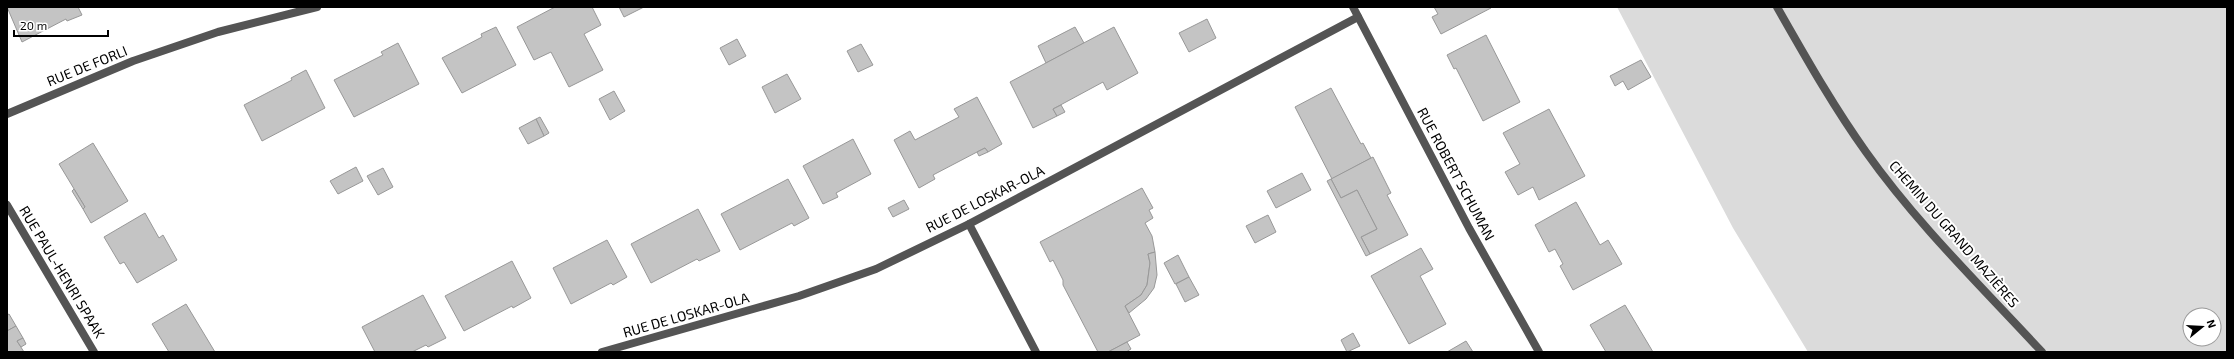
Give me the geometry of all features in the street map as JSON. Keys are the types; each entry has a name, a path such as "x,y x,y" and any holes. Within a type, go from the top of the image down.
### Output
{"street":[{"name":"RUE DE FORLI","path":"7,114 133,61 218,32 317,7"},
{"name":"RUE ROBERT SCHUMAN","path":"1353,7 1469,228 1539,352"},
{"name":"CHEMIN DU GRAND MAZIÈRES","path":"1777,7 1832,102 1866,152 1909,207 2042,352"},
{"name":"RUE DE LOSKAR-OLA","path":"602,352 839,283 876,269 969,224 1358,17"},
{"name":"RUE PAUL-HENRI SPAAK","path":"7,205 94,352"},
{"path":"969,224 1036,352"}],"shaded area":[{"path":"1617,7 2227,7 2227,352 1808,352 1733,228"}],"building":[{"path":"7,7 78,7 82,15 67,21 66,19 22,42"},
{"path":"555,7 592,7 601,25 584,34 603,70 569,87 551,52 534,60 517,27"},
{"path":"619,7 644,7 624,17"},
{"path":"1434,7 1491,8 1441,34 1432,17 1438,14"},
{"path":"1207,19 1216,38 1189,52 1179,33"},
{"path":"496,27 516,65 462,93 442,58 482,37 481,34"},
{"path":"1075,27 1084,43 1046,63 1038,46"},
{"path":"1114,27 1138,73 1107,90 1103,82 1053,109 1057,116 1033,128 1010,82"},
{"path":"1486,35 1520,102 1483,121 1456,68 1454,69 1447,55"},
{"path":"737,39 746,56 729,65 720,48"},
{"path":"398,43 419,84 354,117 334,80 383,55 381,52"},
{"path":"861,44 873,65 858,72 847,51"},
{"path":"1641,60 1651,77 1628,90 1623,81 1615,86 1610,76"},
{"path":"306,70 325,108 262,141 244,105 292,80 291,78"},
{"path":"787,74 801,99 775,113 762,87"},
{"path":"1331,88 1361,144 1363,143 1371,158 1332,179 1295,107"},
{"path":"614,91 625,111 610,120 599,99"},
{"path":"977,97 1002,144 988,152 985,148 933,175 935,179 919,188 894,140 910,131 915,140 959,117 954,109"},
{"path":"1061,105 1065,112 1057,116 1053,109"},
{"path":"1549,109 1585,176 1539,200 1533,187 1518,195 1505,172 1520,164 1503,133"},
{"path":"540,117 549,133 544,136 536,119"},
{"path":"536,119 544,136 528,144 519,128"},
{"path":"853,139 871,174 836,193 838,197 823,204 803,166"},
{"path":"93,143 128,201 91,223 83,209 85,207 59,164"},
{"path":"985,148 988,152 979,156 977,152"},
{"path":"1373,157 1391,193 1387,195 1408,235 1370,254 1361,237 1377,229 1357,190 1341,198 1331,179"},
{"path":"356,167 363,181 338,194 330,181"},
{"path":"383,168 393,187 378,195 367,176"},
{"path":"1302,173 1311,190 1276,208 1267,191"},
{"path":"788,179 809,218 794,226 792,223 740,250 721,214"},
{"path":"1331,179 1341,198 1357,190 1377,229 1361,237 1370,254 1366,256 1327,181"},
{"path":"1142,188 1153,208 1149,210 1153,218 1145,223 1152,236 1155,252 1148,254 1150,263 1147,285 1141,295 1125,306 1140,335 1108,352 1098,352 1063,285 1063,280 1053,260 1050,262 1040,242"},
{"path":"74,189 85,207 83,209 72,191"},
{"path":"904,200 909,209 893,217 888,208"},
{"path":"1576,202 1600,245 1608,240 1622,264 1573,290 1560,266 1563,264 1555,249 1549,252 1535,225"},
{"path":"698,209 720,251 699,261 697,259 651,283 631,244"},
{"path":"145,213 159,238 163,235 177,260 137,283 124,262 120,264 104,237"},
{"path":"1268,215 1276,232 1255,243 1246,226"},
{"path":"607,240 627,277 613,285 611,283 571,304 553,268"},
{"path":"1421,248 1433,269 1420,276 1446,324 1409,344 1371,276"},
{"path":"1155,252 1157,275 1154,288 1146,299 1129,313 1125,306 1141,295 1147,285 1150,263 1148,254"},
{"path":"1178,255 1189,277 1175,284 1164,263"},
{"path":"512,261 531,298 513,308 512,306 464,331 445,296"},
{"path":"1189,277 1199,295 1185,302 1176,284"},
{"path":"423,295 446,338 428,347 426,345 412,352 375,352 362,327"},
{"path":"186,304 215,352 169,352 152,324"},
{"path":"1625,305 1653,352 1606,352 1590,325"},
{"path":"9,314 16,326 7,331 7,315"},
{"path":"16,326 23,338 17,341 24,352 7,352 7,331"},
{"path":"1353,333 1360,346 1347,352 1341,340"},
{"path":"23,338 26,344 21,347 17,341"},
{"path":"1466,341 1473,352 1447,352"},
{"path":"1127,342 1131,349 1126,352 1108,352"}]}
